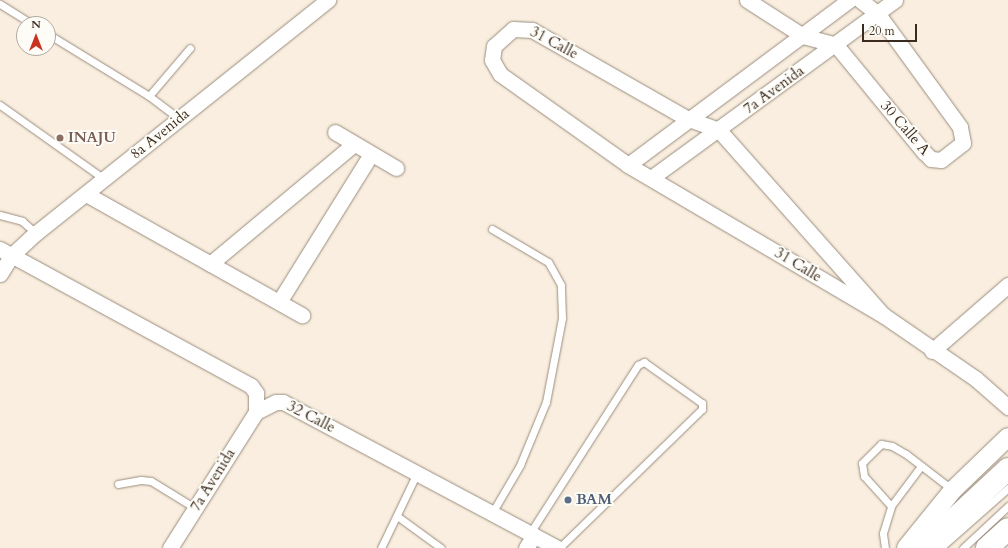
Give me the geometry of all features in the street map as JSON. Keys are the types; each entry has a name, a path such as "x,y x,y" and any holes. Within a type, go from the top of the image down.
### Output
{"highway":[{"path":"923,548 1008,469"},
{"path":"988,548 1008,529"}],"street":[{"name":"8a Avenida","path":"0,274 6,252 36,233 86,194 328,0"},
{"path":"747,0 803,36 836,45"},
{"name":"7a Avenida","path":"628,165 688,119 803,36 849,0"},
{"name":"30 Calle A","path":"836,45 931,159 941,160 963,142 960,127 878,14 860,0"},
{"name":"7a Avenida","path":"651,178 836,45 895,0"},
{"name":"31 Calle","path":"883,315 719,130 688,119 532,30 522,27 505,33 492,52 492,60 500,74 628,165 883,315 932,351 976,379 1008,407"},
{"path":"335,132 396,168"},
{"path":"210,264 354,144"},
{"path":"279,302 371,154"},
{"path":"86,194 302,315"},
{"path":"6,252 252,386 257,399 256,412"},
{"path":"932,351 1008,285"},
{"name":"32 Calle","path":"256,412 276,402 283,402 558,548"},
{"name":"7a Avenida","path":"170,548 256,412"},
{"path":"906,548 953,490 1008,437"},
{"path":"526,548 532,534"}],"lane":[{"path":"0,4 19,16"},
{"path":"56,39 149,96 179,119"},
{"path":"149,96 190,48"},
{"path":"0,105 104,179"},
{"path":"0,215 22,221 36,233"},
{"path":"492,229 548,262 561,285 562,318 546,402 520,465 492,513"},
{"path":"532,534 638,366 644,362 702,403 702,409 558,548"},
{"path":"891,506 864,476 862,463 881,444 892,446 953,490"},
{"path":"885,548 883,533 891,506 921,466"},
{"path":"381,548 417,473"},
{"path":"118,484 141,480 151,481 196,508"},
{"path":"940,548 1008,488"},
{"path":"962,548 1008,506"},
{"path":"397,516 441,548"}],"place":[{"name":"INAJU","path":"60,138"},
{"name":"BAM","path":"568,500"}]}
